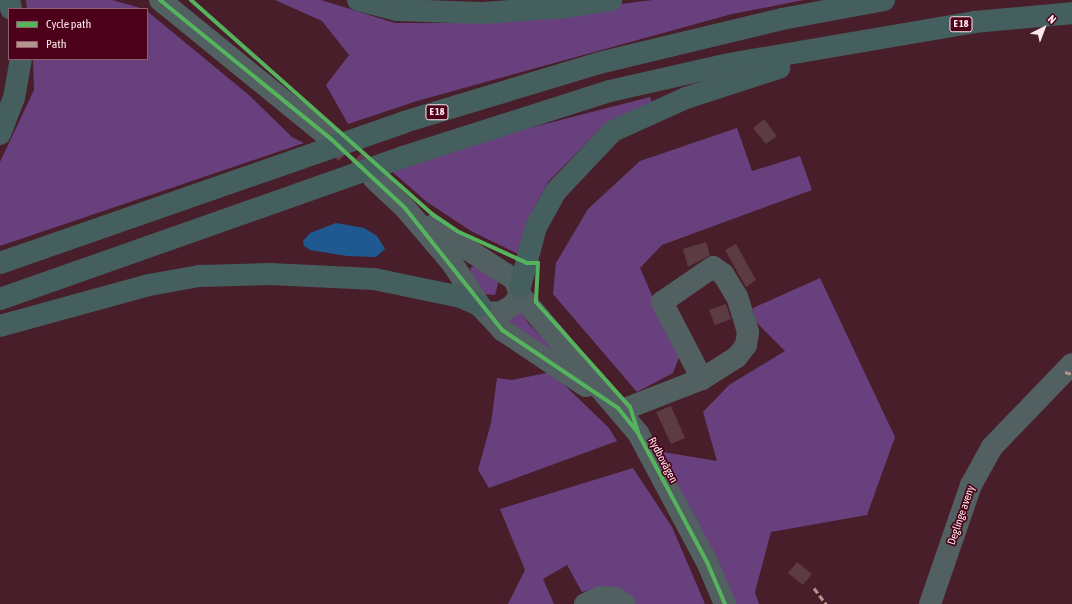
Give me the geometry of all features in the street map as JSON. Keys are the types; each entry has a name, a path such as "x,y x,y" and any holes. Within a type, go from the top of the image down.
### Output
{"highway":[{"path":"358,0 397,10 482,13 567,7 611,0"},
{"name":"E 18","path":"0,263 404,122 599,63 782,19 884,0"},
{"name":"E 18","path":"0,299 396,159 610,91 729,64 974,22 1072,14"},
{"path":"520,291 536,227 556,191 613,131 686,98 851,43"},
{"path":"0,134 14,98 21,60"},
{"path":"0,326 149,285 230,275 374,279 461,297 484,309"}],"street":[{"path":"160,0 330,138"},
{"name":"Rydbovägen","path":"374,179 405,208 452,263 484,309 502,330 621,412"},
{"name":"Rydbovägen","path":"405,208 461,246 509,273 520,291 621,412 646,446 708,562 725,604"},
{"path":"621,412 630,407 702,379 737,357 746,345 748,332 736,297 723,274 713,267 662,302 702,379"},
{"path":"484,309 502,312 520,291"},
{"name":"Deglinge aveny","path":"930,604 971,485 992,447 1072,364"},
{"path":"585,604 601,597 615,598 624,604"}],"shaded area":[{"path":"26,0 112,0 140,8 27,8"},
{"path":"275,0 321,0 395,23 465,23 653,0 804,0 732,14 417,101 348,124 326,85 349,55 322,21"},
{"path":"148,12 250,96 292,137 304,143 0,246 0,162 34,90 33,60 148,60"},
{"path":"650,97 652,103 602,127 548,182 533,210 520,255 471,231 427,202 389,169 467,144"},
{"path":"737,128 752,171 800,156 812,190 662,245 640,268 679,357 673,373 637,392 553,294 556,263 588,209 640,161"},
{"path":"477,266 499,280 495,295 483,294 470,272 471,267"},
{"path":"820,278 895,437 867,515 771,532 755,592 759,604 733,604 663,452 717,461 703,412 729,385 785,351 754,320 753,308"},
{"path":"520,311 529,324 563,359 506,322"},
{"path":"551,372 609,428 617,441 489,488 478,470 491,423 497,378 512,380"},
{"path":"633,468 672,527 705,604 632,604 604,586 582,592 567,565 543,579 554,604 508,604 525,570 500,509"}],"water":[{"path":"336,223 364,228 377,236 385,249 376,257 347,256 310,250 304,246 303,241 310,233"}],"building":[{"path":"764,119 777,136 766,144 753,128"},
{"path":"706,242 710,255 688,267 683,249"},
{"path":"736,244 756,280 746,287 725,250"},
{"path":"726,304 731,319 715,325 709,310"},
{"path":"671,406 685,438 671,444 656,412"},
{"path":"797,562 812,574 803,585 788,573"}],"tunnel":[{"path":"330,138 374,179"}],"marked path":[{"path":"1065,372 1072,374"},
{"path":"814,588 826,604"}],"cycle path":[{"path":"160,0 330,138 405,208 502,330 618,408 638,433 707,562 725,604"},
{"path":"191,0 432,214 459,232 527,263 538,263 536,302 630,407 638,431"}]}
